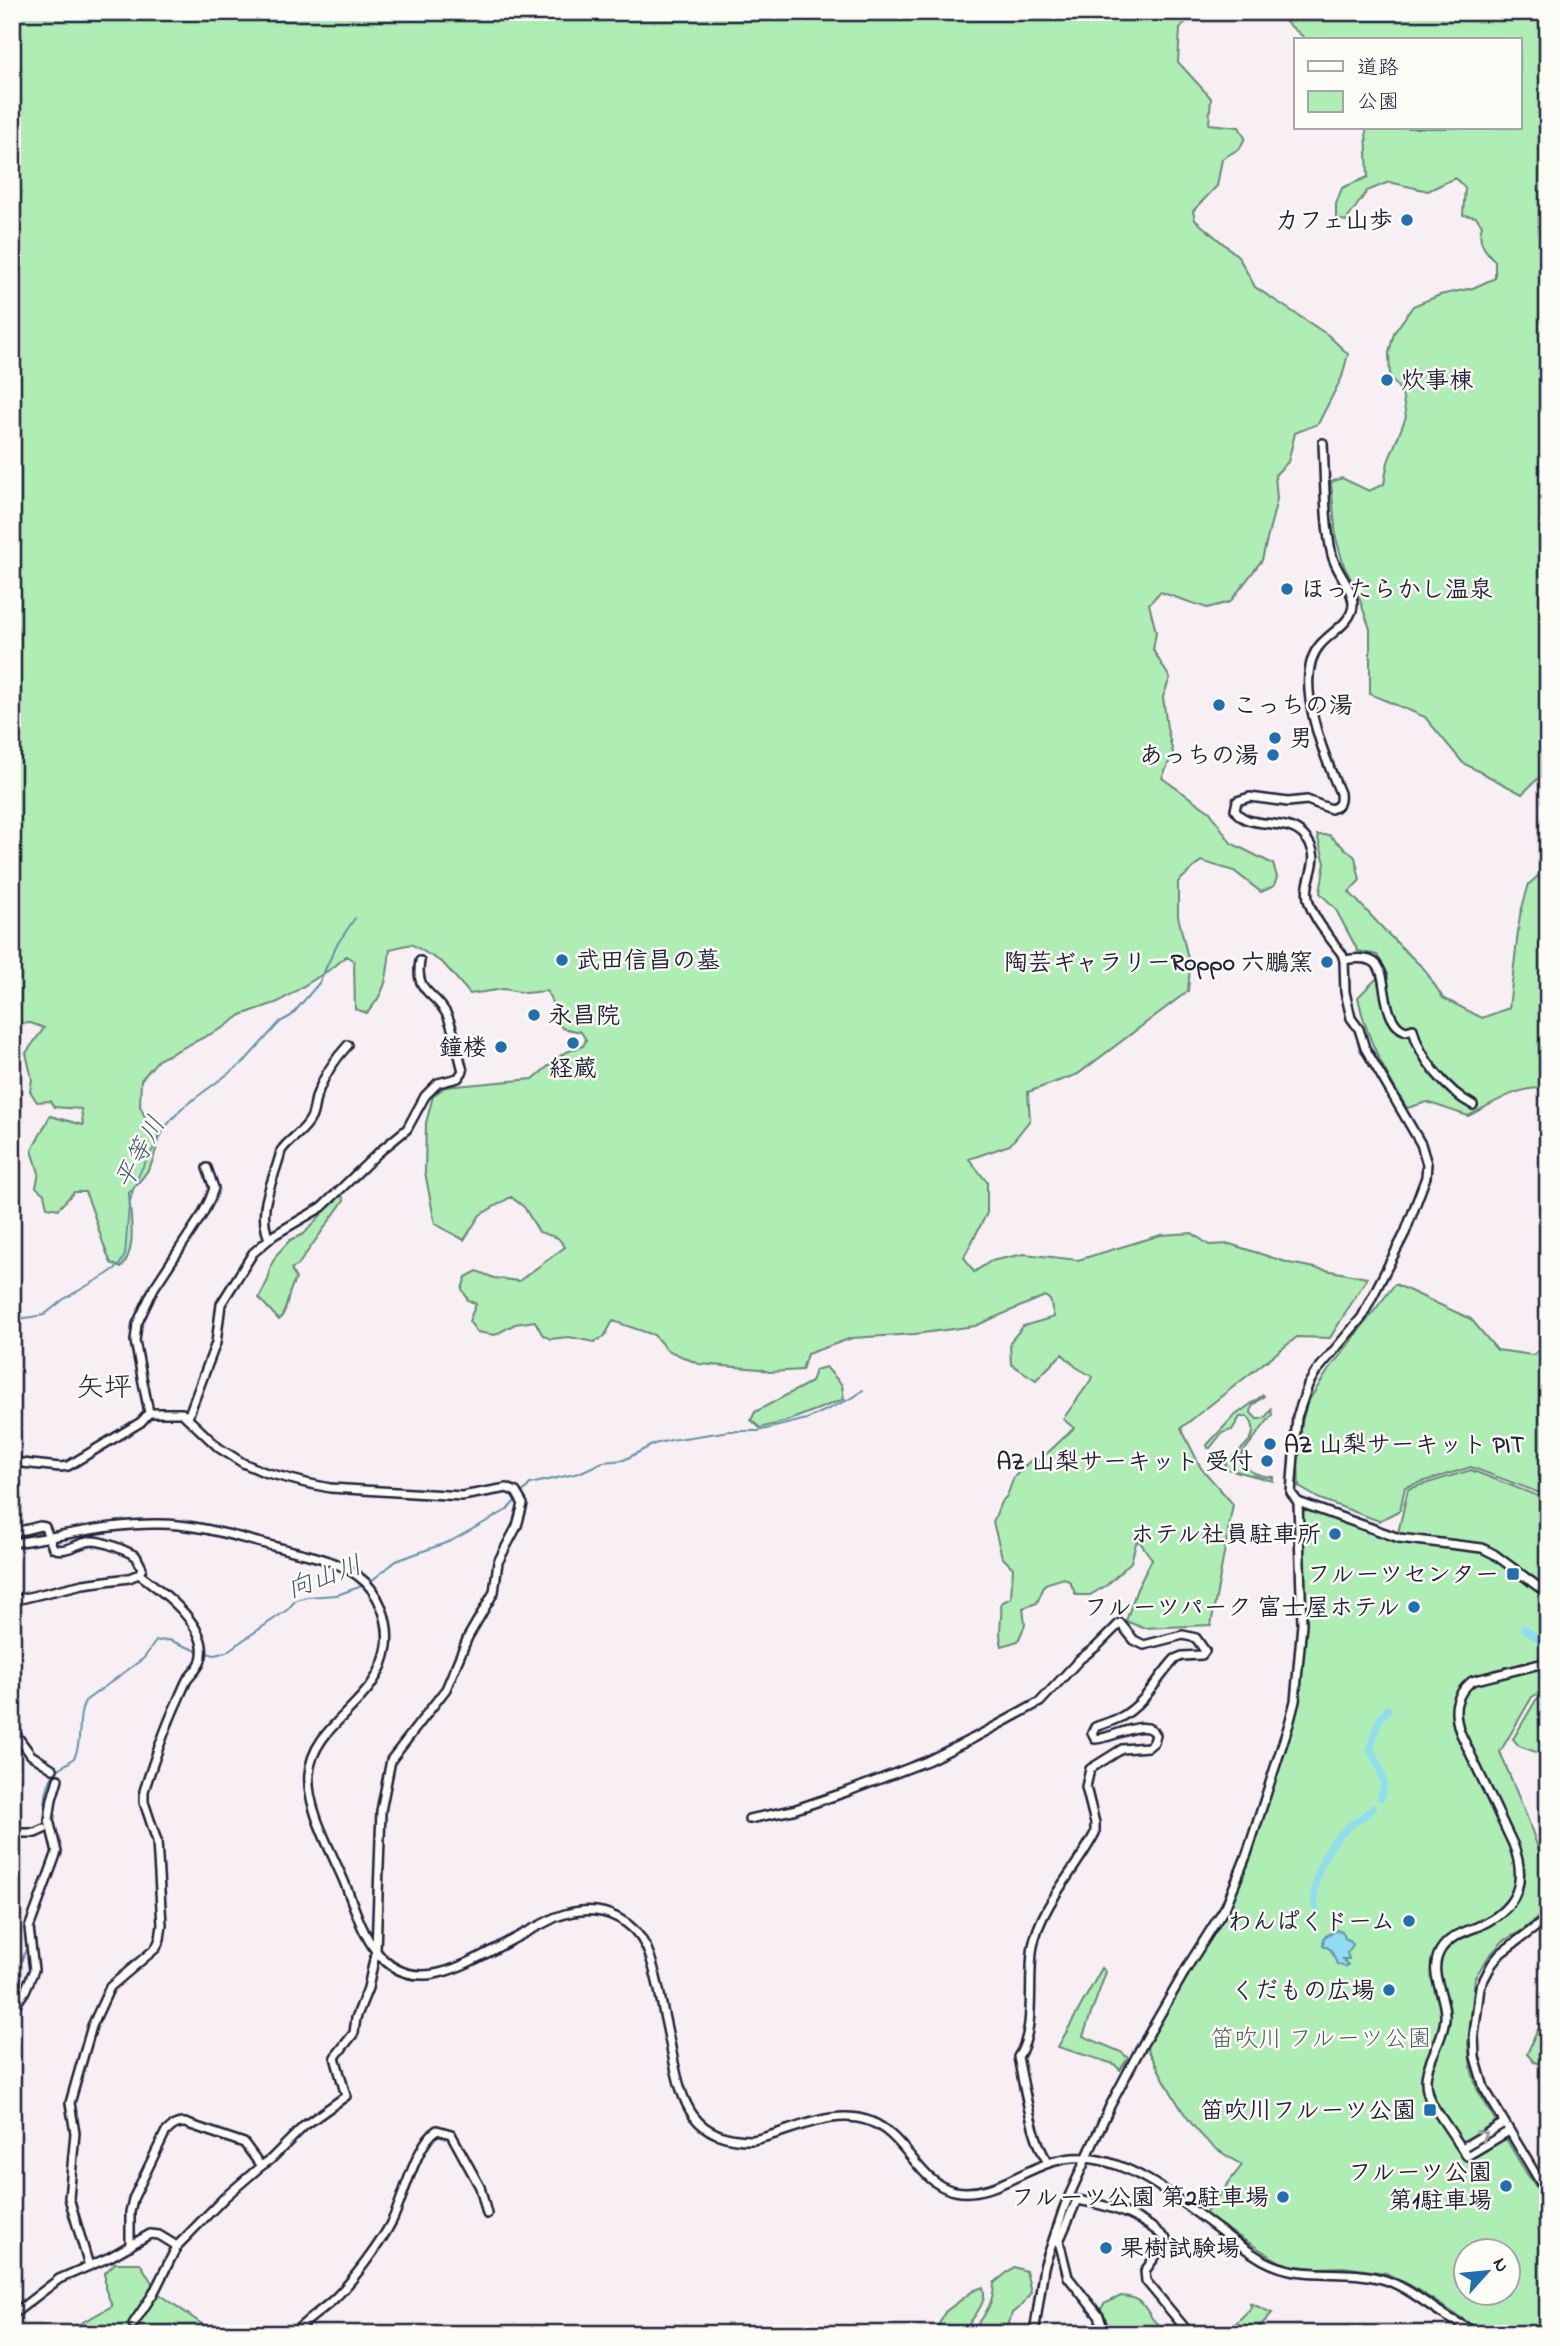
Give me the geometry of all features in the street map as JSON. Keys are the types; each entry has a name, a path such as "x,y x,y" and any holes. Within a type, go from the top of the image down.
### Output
{"street":[{"path":"1323,443 1332,558 1353,602 1350,617 1319,646 1312,658 1310,687 1317,738 1340,793 1340,801 1339,805 1331,809 1312,800 1288,802 1250,797 1237,801 1235,810 1244,819 1287,825 1303,834 1309,842 1315,860 1308,880 1309,905 1344,960 1345,992 1351,1018 1359,1029 1365,1048 1421,1144 1427,1164 1426,1177 1405,1233 1362,1317 1315,1373 1305,1394 1297,1417 1291,1493 1298,1502 1399,1538 1482,1548 1548,1594"},
{"path":"1344,960 1363,957 1372,960 1379,967 1384,997 1395,1023 1406,1031 1413,1029 1416,1042 1435,1071 1456,1093 1473,1105"},
{"path":"188,1417 216,1343 221,1304 253,1253 269,1239 322,1207 407,1129 425,1096 438,1083 458,1078 463,1070 448,1017 420,984 419,961"},
{"path":"269,1239 264,1205 281,1151 303,1131 310,1120 321,1084 348,1045"},
{"path":"149,1413 135,1340 137,1324 154,1287 210,1199 214,1188 207,1168"},
{"path":"12,1462 60,1468 68,1466 141,1422 149,1413 182,1413 219,1448 264,1472 330,1488 433,1495 462,1496 507,1488 516,1493 523,1504 517,1526 498,1562 494,1592 468,1637 446,1689 391,1760 381,1811 376,1950 354,2033 335,2057 346,2096 304,2126 270,2160 225,2197 177,2246 153,2294 133,2324"},
{"path":"1105,2334 1099,2316 1069,2277 1056,2240 1065,2205 1110,2106 1191,1961 1226,1906 1247,1854 1296,1701 1302,1634 1298,1502"},
{"path":"12,1543 135,1525 182,1525 212,1530 316,1557 341,1566 361,1578 371,1589 385,1616 387,1645 380,1673 371,1688 320,1741 312,1756 308,1787 328,1846 365,1932 376,1950 395,1967 417,1975 439,1975 465,1965 556,1916 581,1910 605,1912 631,1925 649,1950 684,2101 696,2120 717,2134 740,2140 753,2140 831,2118 859,2117 892,2134 936,2182 951,2191 962,2192 996,2186 1063,2158 1106,2161 1137,2173 1238,2244 1278,2267 1301,2273 1353,2274 1384,2280 1405,2289 1478,2334"},
{"path":"12,1533 45,1527 56,1550 87,1541 97,1541 128,1552 140,1562 142,1568 139,1574 129,1578 83,1584 12,1601"},
{"path":"89,2266 69,2198 75,2133 70,2103 92,2026 110,1987 156,1948 160,1939 162,1925 157,1841 144,1802 144,1791 167,1725 186,1682 200,1662 201,1653 199,1639 183,1610 139,1574"},
{"path":"749,1819 793,1810 849,1791 927,1761 982,1734 1040,1702 1080,1659 1120,1623 1134,1640 1144,1645 1182,1635 1196,1638 1205,1651 1202,1655 1175,1659 1130,1711 1095,1727 1092,1733 1095,1739 1101,1739 1140,1727 1149,1727 1156,1735 1154,1742 1148,1746 1122,1749 1090,1769 1086,1787 1095,1833 1038,1926 1032,1956 1028,2025 1022,2052 1018,2057 1036,2135 1048,2162"},
{"path":"1509,2131 1467,2156 1432,2104 1425,2082 1427,2068 1439,2046 1445,2023 1445,2003 1436,1981 1437,1959 1447,1943 1457,1934 1491,1920 1504,1911 1513,1900 1520,1877 1520,1863 1513,1844 1460,1732 1455,1717 1456,1702 1463,1688 1472,1681 1548,1662"},
{"path":"12,1729 31,1755 52,1769"},
{"path":"12,2010 25,1991 34,1969 29,1928 57,1852 49,1820 58,1779"},
{"path":"12,1833 35,1833 44,1829"},
{"path":"1548,1918 1501,1953 1488,1970 1480,1987 1474,2035 1475,2057 1484,2088 1548,2195"},
{"path":"130,2246 130,2212 133,2199 165,2133 179,2122 244,2143 261,2166"},
{"path":"1462,2148 1504,2123"},
{"path":"293,2334 336,2297 376,2246 391,2223 414,2166 431,2134 437,2130 451,2134 480,2187 487,2214"},
{"path":"1034,2334 1044,2267 1077,2200 1096,2203 1140,2220 1167,2240 1145,2271 1146,2281 1190,2334"},
{"path":"12,2315 59,2279 150,2234 159,2235 177,2246"}],"green space":[{"path":"12,12 1193,12 1180,29 1178,62 1211,98 1209,124 1239,127 1245,138 1240,148 1222,159 1217,186 1193,211 1195,220 1238,256 1255,287 1328,335 1348,354 1342,377 1318,424 1295,433 1288,462 1275,475 1277,499 1262,560 1230,602 1207,608 1160,592 1149,604 1156,632 1153,650 1170,678 1163,697 1173,753 1162,778 1210,812 1231,843 1273,864 1277,877 1274,886 1261,892 1234,871 1201,861 1178,882 1178,916 1190,967 1188,991 1078,1074 1028,1092 1030,1120 1010,1145 969,1159 987,1182 987,1213 964,1257 974,1272 991,1261 1024,1254 1078,1260 1161,1235 1192,1233 1209,1245 1230,1244 1289,1263 1367,1278 1330,1338 1297,1337 1181,1428 1201,1468 1233,1504 1211,1625 1143,1628 1126,1621 1137,1589 1152,1559 1139,1541 1131,1562 1107,1585 1090,1595 1076,1595 1070,1582 1064,1578 1045,1584 1037,1603 1023,1608 1025,1625 1018,1641 1002,1646 1001,1603 1011,1598 1013,1568 1002,1557 993,1522 1014,1477 1031,1460 1039,1461 1074,1428 1063,1419 1093,1377 1062,1354 1036,1380 1011,1364 1010,1342 1023,1326 1054,1317 1050,1300 1045,1296 975,1326 915,1334 852,1338 807,1354 802,1370 769,1372 699,1364 667,1350 654,1335 613,1321 604,1337 594,1342 569,1337 550,1339 542,1334 535,1321 515,1324 495,1335 477,1332 469,1321 476,1304 468,1300 462,1289 466,1277 477,1271 494,1278 519,1281 565,1247 558,1238 539,1232 524,1207 511,1197 480,1215 464,1240 435,1224 425,1172 426,1123 433,1096 445,1087 533,1079 564,1053 583,1046 586,1040 581,1032 562,1028 546,991 525,993 504,989 470,994 443,963 411,944 390,949 385,983 379,998 367,1013 355,1009 354,961 346,956 334,967 278,1002 241,1015 223,1028 158,1060 141,1080 140,1106 147,1121 159,1130 151,1164 129,1193 131,1242 130,1251 121,1268 111,1263 85,1192 74,1192 58,1209 47,1207 44,1194 36,1187 39,1173 32,1150 50,1116 83,1125 81,1109 54,1107 50,1101 37,1102 30,1091 32,1079 26,1053 44,1028 31,1023 12,1024"},
{"path":"1274,12 1548,12 1548,769 1522,794 1463,763 1425,717 1370,694 1370,629 1356,589 1344,566 1336,538 1331,482 1342,478 1369,491 1384,484 1388,462 1406,417 1402,393 1390,377 1389,353 1394,333 1413,306 1440,295 1473,288 1495,278 1495,261 1481,241 1482,225 1476,217 1463,215 1465,188 1455,178 1428,191 1389,182 1367,191 1346,221 1336,219 1336,204 1342,188 1368,177 1366,130 1522,130 1522,38 1305,38"},
{"path":"1317,835 1329,835 1355,857 1360,880 1349,892 1425,970 1443,998 1482,1018 1509,1008 1520,915 1529,884 1548,867 1548,1089 1517,1092 1468,1116 1427,1102 1407,1108 1377,1055 1358,997 1376,979 1388,974 1377,955 1358,951 1335,908 1320,893 1325,863"},
{"path":"342,1195 344,1200 298,1265 291,1269 296,1279 279,1320 259,1298 268,1280 271,1265 290,1240 304,1234 336,1198"},
{"path":"1395,1284 1471,1319 1497,1350 1533,1355 1548,1343 1548,1496 1471,1467 1405,1487 1400,1510 1379,1521 1320,1499 1299,1487 1301,1426 1307,1403 1328,1371"},
{"path":"826,1367 842,1385 844,1399 787,1421 760,1428 751,1420 755,1412 811,1382 815,1370"},
{"path":"1263,1395 1252,1406 1251,1413 1257,1419 1262,1419 1271,1409 1272,1415 1240,1460 1250,1470 1273,1477 1273,1481 1228,1469 1225,1465 1251,1438 1253,1425 1248,1417 1240,1417 1232,1430 1222,1433 1210,1448 1207,1445 1233,1417"},
{"name":"笛吹川 フルーツ公園","path":"1471,1470 1548,1500 1548,1688 1532,1697 1500,1752 1548,1876 1548,1909 1523,1930 1503,1941 1475,1977 1468,2044 1477,2089 1525,2171 1548,2204 1548,2334 1491,2334 1386,2273 1344,2267 1285,2265 1204,2215 1242,2165 1214,2147 1193,2125 1146,2046 1223,1917 1240,1880 1290,1736 1298,1706 1303,1652 1298,1505 1306,1501 1386,1533 1398,1533 1408,1489"},
{"path":"1548,1692 1548,1762 1547,1756 1519,1746 1513,1739 1536,1700"},
{"path":"1102,1968 1106,1972 1083,2036 1121,2052 1128,2058 1120,2070 1114,2064 1058,2047"},
{"path":"1542,2026 1548,2028 1548,2066 1534,2062 1527,2054"},
{"path":"115,2263 140,2263 158,2293 216,2334 71,2334 76,2326 112,2306 105,2288 105,2273"},
{"path":"1014,2267 1026,2271 1031,2292 1012,2313 1006,2334 969,2334 987,2311 994,2283"},
{"path":"983,2287 981,2305 963,2334 934,2334 945,2312 973,2291"},
{"path":"1121,2296 1140,2302 1169,2334 1108,2334 1101,2309 1104,2304"},
{"path":"1250,2303 1272,2313 1253,2334 1225,2334 1251,2308"}],"water":[{"path":"1337,1930 1342,1931 1353,1945 1347,1953 1349,1959 1343,1959 1348,1965 1345,1967 1337,1964 1331,1950 1323,1945 1324,1937"}],"waterway":[{"name":"平等川","path":"12,1320 44,1315 64,1299 119,1266 125,1255 129,1205 133,1190 141,1170 167,1125 182,1108 244,1062 280,1022 291,1016 319,983 336,946 355,918"},
{"name":"向山川","path":"522,1493 530,1484 579,1473 603,1462 624,1460 654,1444 730,1431 758,1431 807,1419 863,1390"},
{"name":"向山川","path":"370,1582 396,1561 451,1541 507,1510 516,1500"},
{"name":"向山川","path":"206,1653 215,1655 226,1652 287,1610 296,1600 337,1595 365,1585"},
{"path":"1524,1628 1538,1639"},
{"name":"向山川","path":"48,1829 45,1816 48,1786 56,1771 75,1756 85,1701 144,1658 156,1641 169,1640 200,1652"},
{"path":"1381,1798 1383,1778 1370,1748 1379,1720 1388,1709"},
{"path":"1317,1916 1316,1879 1324,1857 1338,1837 1373,1808"},
{"name":"向山川","path":"27,1925 53,1848"},
{"name":"向山川","path":"12,1972 19,1966 28,1945"}],"place":[{"name":"カフェ山歩","path":"1407,220"},
{"name":"炊事棟","path":"1387,380"},
{"name":"ほったらかし温泉","path":"1287,589"},
{"name":"こっちの湯","path":"1219,705"},
{"name":"男","path":"1275,738"},
{"name":"あっちの湯","path":"1273,755"},
{"name":"武田信昌の墓","path":"562,960"},
{"name":"陶芸ギャラリーRoppo 六鵬窯","path":"1327,962"},
{"name":"永昌院","path":"534,1015"},
{"name":"経蔵","path":"573,1043"},
{"name":"鐘楼","path":"501,1047"},
{"name":"AZ 山梨サーキット PIT","path":"1270,1444"},
{"name":"AZ 山梨サーキット 受付","path":"1267,1461"},
{"name":"ホテル社員駐車所","path":"1335,1534"},
{"name":"フルーツセンター","path":"1513,1574"},
{"name":"フルーツパーク 富士屋ホテル","path":"1414,1607"},
{"name":"わんぱくドーム","path":"1409,1921"},
{"name":"くだもの広場","path":"1389,1990"},
{"name":"笛吹川フルーツ公園","path":"1430,2110"},
{"name":"フルーツ公園 第1駐車場","path":"1506,2186"},
{"name":"フルーツ公園 第2駐車場","path":"1283,2197"},
{"name":"果樹試験場","path":"1106,2248"}],"district":[{"name":"矢坪","path":"104,1386"}]}
